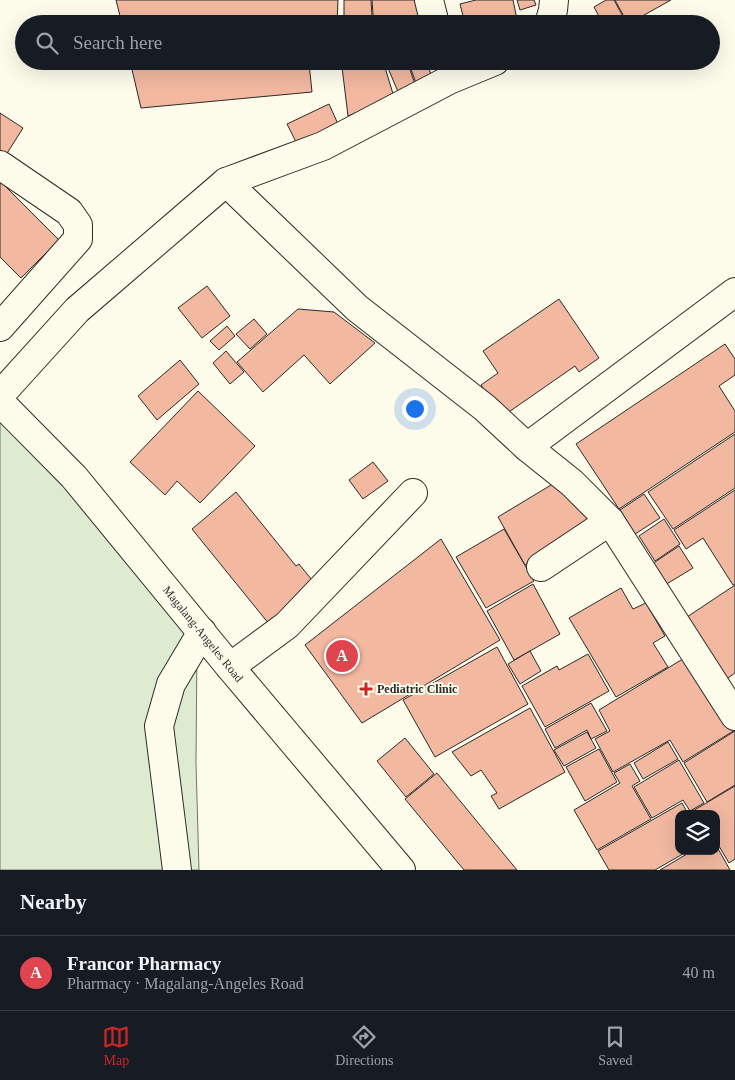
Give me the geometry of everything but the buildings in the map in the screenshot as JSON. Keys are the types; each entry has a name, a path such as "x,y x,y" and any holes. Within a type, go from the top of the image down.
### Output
{"street":[{"path":"429,0 433,15"},
{"path":"551,15 554,0"},
{"path":"0,395 78,310 226,182 323,146 446,71"},
{"path":"0,165 70,212 78,225 78,238 0,327"},
{"path":"226,182 357,308 485,408 572,483 610,521 735,716"},
{"path":"528,447 735,292"},
{"name":"Magalang-Angeles Road","path":"0,402 74,477 230,667 401,870"},
{"path":"230,667 287,625 413,493"},
{"path":"541,567 610,521"},
{"path":"177,870 159,726 171,684 202,632"}],"green space":[{"path":"0,416 13,428 197,639 196,763 199,870 0,870"}],"place":[{"name":"Francor Pharmacy","path":"342,656"},
{"name":"Pediatric Clinic","path":"366,689"}]}
